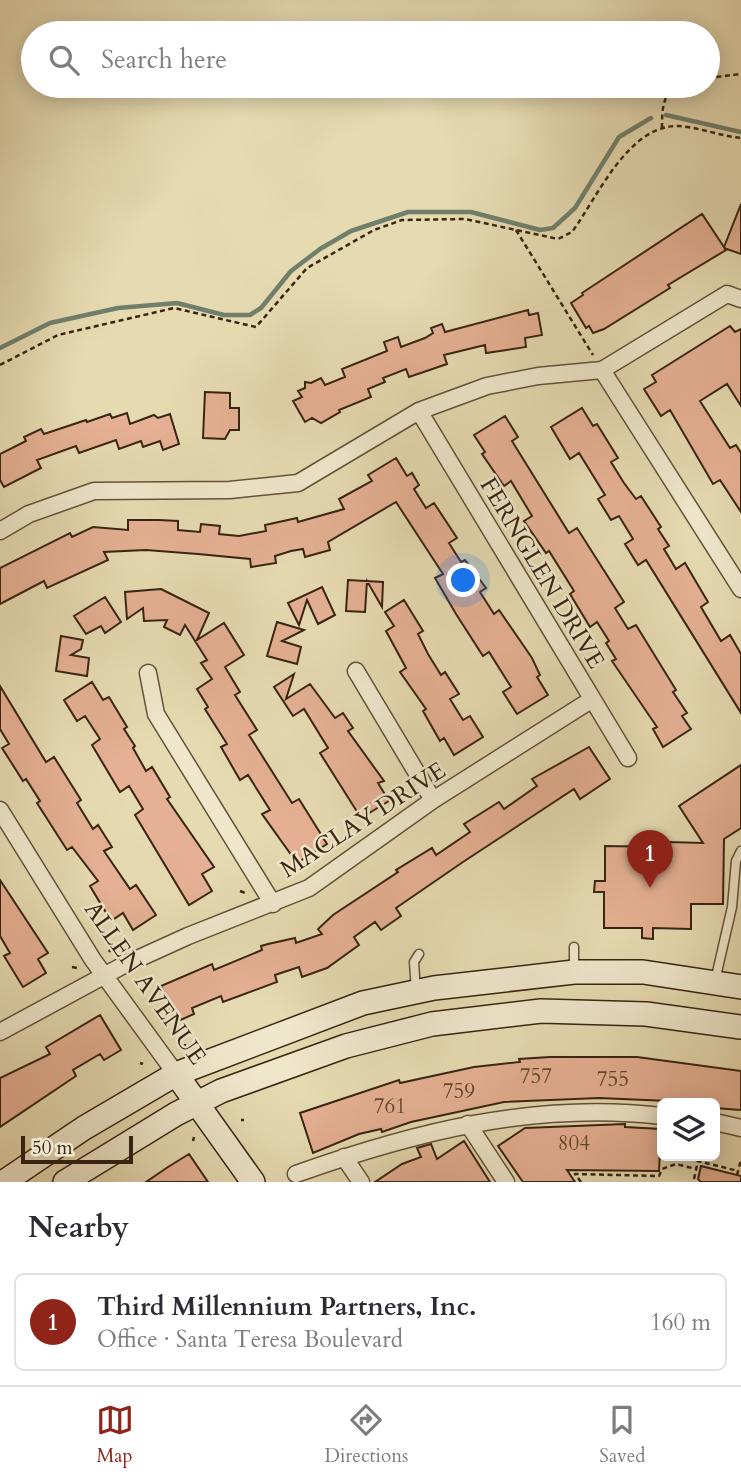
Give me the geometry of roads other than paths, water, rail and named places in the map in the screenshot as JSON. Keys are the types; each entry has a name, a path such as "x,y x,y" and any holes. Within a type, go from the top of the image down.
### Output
{"main road":[{"path":"4,1182 84,1128 176,1074 363,1003 416,992 574,972 643,972 730,984"},
{"path":"65,1182 197,1102 346,1046 432,1024 541,1011 646,1014 704,1019 741,1027"},
{"name":"ALLEN AVENUE","path":"176,1074 253,1182"}],"street":[{"path":"0,531 29,514 94,492 230,490 298,483 419,411 487,386 538,376 603,370 727,294 741,299"},
{"path":"603,370 741,589"},
{"name":"FERNGLEN DRIVE","path":"419,411 628,758"},
{"path":"356,671 433,800"},
{"path":"148,673 156,714 273,904"},
{"name":"MACLAY DRIVE","path":"0,1032 104,975 188,936 309,888 433,800 591,700"},
{"name":"ALLEN AVENUE","path":"0,810 104,975 176,1074"},
{"path":"296,1174 344,1157 467,1124 576,1112 657,1116"},
{"path":"720,1123 741,1128"},
{"path":"467,1124 506,1182"},
{"path":"344,1157 361,1182"}],"lane":[{"path":"730,984 732,907 736,861 741,851"},
{"path":"574,947 574,972"},
{"path":"416,992 414,962 419,954"}],"waterway":[{"path":"666,115 741,132"},
{"path":"0,348 50,323 118,308 177,303 224,315 250,315 261,308 291,271 320,249 351,231 408,212 471,212 540,230 553,228 575,208 619,137 651,118"}],"place":[{"name":"Third Millennium Partners, Inc.","path":"650,888"}]}
